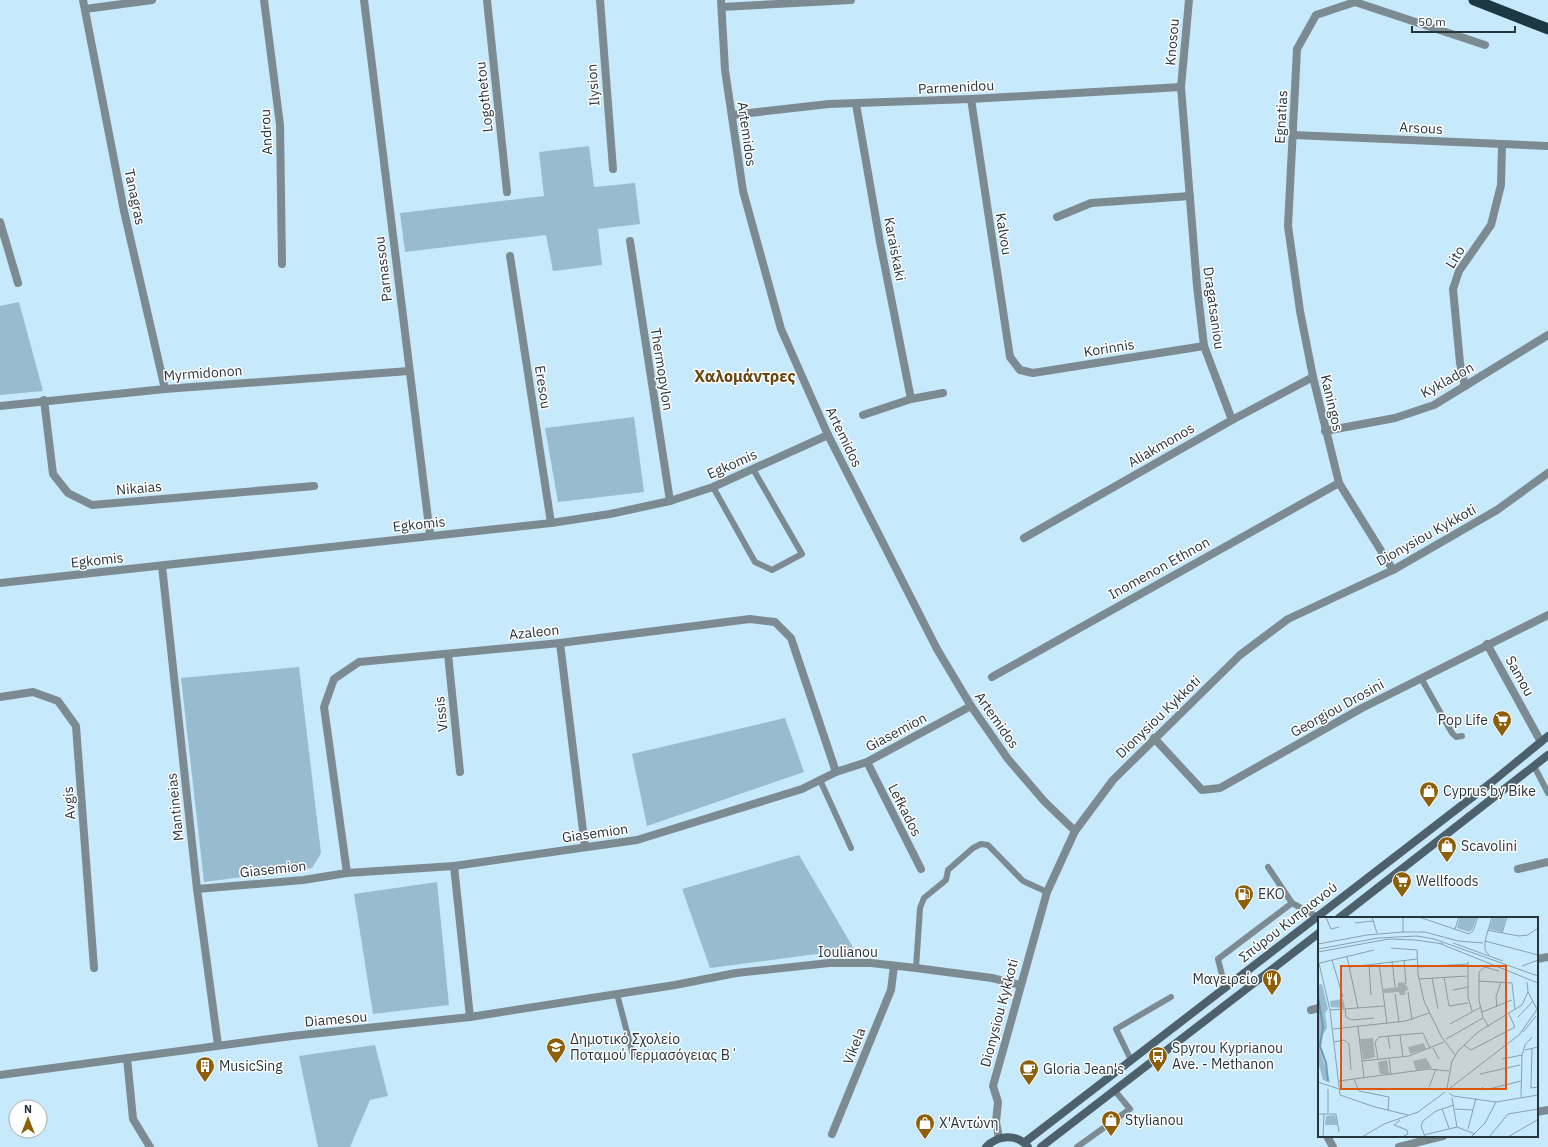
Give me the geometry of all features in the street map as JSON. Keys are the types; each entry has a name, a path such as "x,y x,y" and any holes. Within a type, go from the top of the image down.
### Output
{"highway":[{"path":"1474,0 1548,29"}],"main road":[{"name":"Σπύρου Κυπριανού","path":"1027,1145 1131,1060 1316,916 1492,782 1545,739"},
{"name":"Σπύρου Κυπριανού","path":"1339,917 1548,756"},
{"name":"Σπύρου Κυπριανού","path":"1041,1147 1318,934"},
{"path":"986,1147 999,1138 1017,1138 1027,1145"}],"street":[{"name":"Tanagras","path":"83,0 124,211 165,389"},
{"path":"85,9 152,0"},
{"name":"Androu","path":"264,0 280,126 282,264"},
{"name":"Parnassou","path":"364,0 430,535"},
{"name":"Logothetou","path":"487,0 507,192"},
{"name":"Ilysion","path":"600,0 613,169"},
{"path":"721,4 851,0"},
{"name":"Knosou","path":"1181,87 1189,0"},
{"name":"Egnatias","path":"1288,226 1297,48 1316,15 1355,2 1485,45"},
{"name":"Artemidos","path":"721,4 724,70 732,115 742,190 780,329 828,434 937,649 971,706 1008,759 1044,801 1075,832"},
{"name":"Parmenidou","path":"732,115 829,104 971,99 1181,87"},
{"name":"Dragatsaniou","path":"1181,87 1196,286 1204,346 1232,420"},
{"name":"Kalvou","path":"971,99 1010,357 1020,370"},
{"name":"Karaiskaki","path":"856,104 880,242 911,399"},
{"name":"Arsous","path":"1293,135 1548,146"},
{"name":"Lito","path":"1465,386 1460,364 1453,289 1459,271 1491,225 1501,185 1502,145"},
{"path":"1058,217 1091,203 1190,196"},
{"path":"0,222 18,283"},
{"name":"Kaningos","path":"1288,226 1300,311 1312,377 1339,483 1394,570"},
{"name":"Thermopylon","path":"630,241 670,501"},
{"name":"Eresou","path":"510,256 551,523"},
{"name":"Kykladon","path":"1325,431 1395,418 1434,405 1548,335"},
{"name":"Korinnis","path":"1020,370 1033,373 1204,346"},
{"name":"Myrmidonon","path":"0,406 44,400 165,389 409,371"},
{"name":"Aliakmonos","path":"1024,538 1232,420 1312,377"},
{"path":"863,415 911,399 943,393"},
{"name":"Nikaias","path":"44,400 53,474 68,493 92,505 314,486"},
{"name":"Egkomis","path":"0,583 551,523 610,514 670,501 713,487 828,434"},
{"name":"Dionysiou Kykkoti","path":"999,1138 996,1122 998,1102 993,1086 1046,892 1075,832 1113,780 1240,655 1288,619 1394,570 1497,510 1548,473"},
{"name":"Inomenon Ethnon","path":"992,677 1339,483"},
{"name":"Mantineias","path":"162,566 197,890 218,1045"},
{"name":"Georgiou Drosini","path":"1154,738 1202,790 1220,788 1362,708 1487,644 1548,615"},
{"name":"Azaleon","path":"347,873 324,707 334,679 359,662 560,642 750,619 775,622 791,638 836,772"},
{"path":"560,642 586,847"},
{"name":"Samou","path":"1487,644 1545,739"},
{"name":"Vissis","path":"448,654 460,772"},
{"name":"Avgis","path":"0,697 33,692 58,701 76,726 94,968"},
{"name":"Giasemion","path":"197,890 303,880 347,873 454,866 637,840 802,789 836,772 867,762 971,706"},
{"name":"Lefkados","path":"867,762 920,869"},
{"path":"1518,869 1548,862"},
{"path":"454,866 470,1017"},
{"path":"1538,959 1548,957"},
{"name":"Ioulianou","path":"675,985 736,973 829,963 871,963 992,978 1020,985"},
{"name":"Vikela","path":"832,1134 891,990 894,966"},
{"name":"Diamesou","path":"0,1075 218,1045 470,1017 675,985"},
{"path":"126,1058 133,1119 150,1147"},
{"path":"1538,1112 1548,1110"},
{"path":"1328,1137 1333,1147"},
{"path":"1399,1147 1439,1137"}],"lane":[{"path":"713,487 755,562 772,570 802,554 752,469"},
{"path":"1422,678 1452,733 1456,737 1462,736"},
{"path":"1534,766 1548,793"},
{"path":"820,780 851,848"},
{"path":"916,968 920,908 924,898 946,880 948,870 973,848 981,844 988,845 1023,881 1046,892"},
{"path":"1268,867 1292,903 1316,916"},
{"path":"1226,987 1218,959 1292,903"},
{"path":"617,994 633,1055"},
{"path":"1131,1060 1116,1029 1171,997"},
{"path":"1077,1147 1130,1109 1115,1091"}],"shaded area":[{"path":"589,146 594,187 635,183 640,224 598,229 602,265 553,271 546,235 405,252 400,213 544,196 539,152"},
{"path":"19,302 43,391 0,395 0,306"},
{"path":"634,417 644,492 558,502 545,428"},
{"path":"299,667 321,853 312,868 204,882 181,678"},
{"path":"785,718 804,772 647,826 632,754"},
{"path":"799,855 854,949 710,968 682,889"},
{"path":"437,882 449,1005 373,1014 354,894"},
{"path":"375,1045 388,1096 370,1100 350,1147 318,1147 299,1056"}],"place":[{"name":"Pop Life","path":"1502,737"},
{"name":"Cyprus by Bike","path":"1429,808"},
{"name":"Scavolini","path":"1447,863"},
{"name":"Wellfoods","path":"1402,898"},
{"name":"EKO","path":"1244,911"},
{"name":"Μαγειρείο","path":"1272,996"},
{"name":"Δημοτικό Σχολείο Ποταμού Γερμασόγειας Β΄","path":"556,1064"},
{"name":"Spyrou Kyprianou Ave. - Methanon","path":"1158,1073"},
{"name":"MusicSing","path":"205,1083"},
{"name":"Gloria Jean's","path":"1029,1086"},
{"name":"Stylianou","path":"1111,1137"},
{"name":"Χ'Αντώνη","path":"925,1140"}],"district":[{"name":"Χαλομάντρες","path":"745,376"}]}
